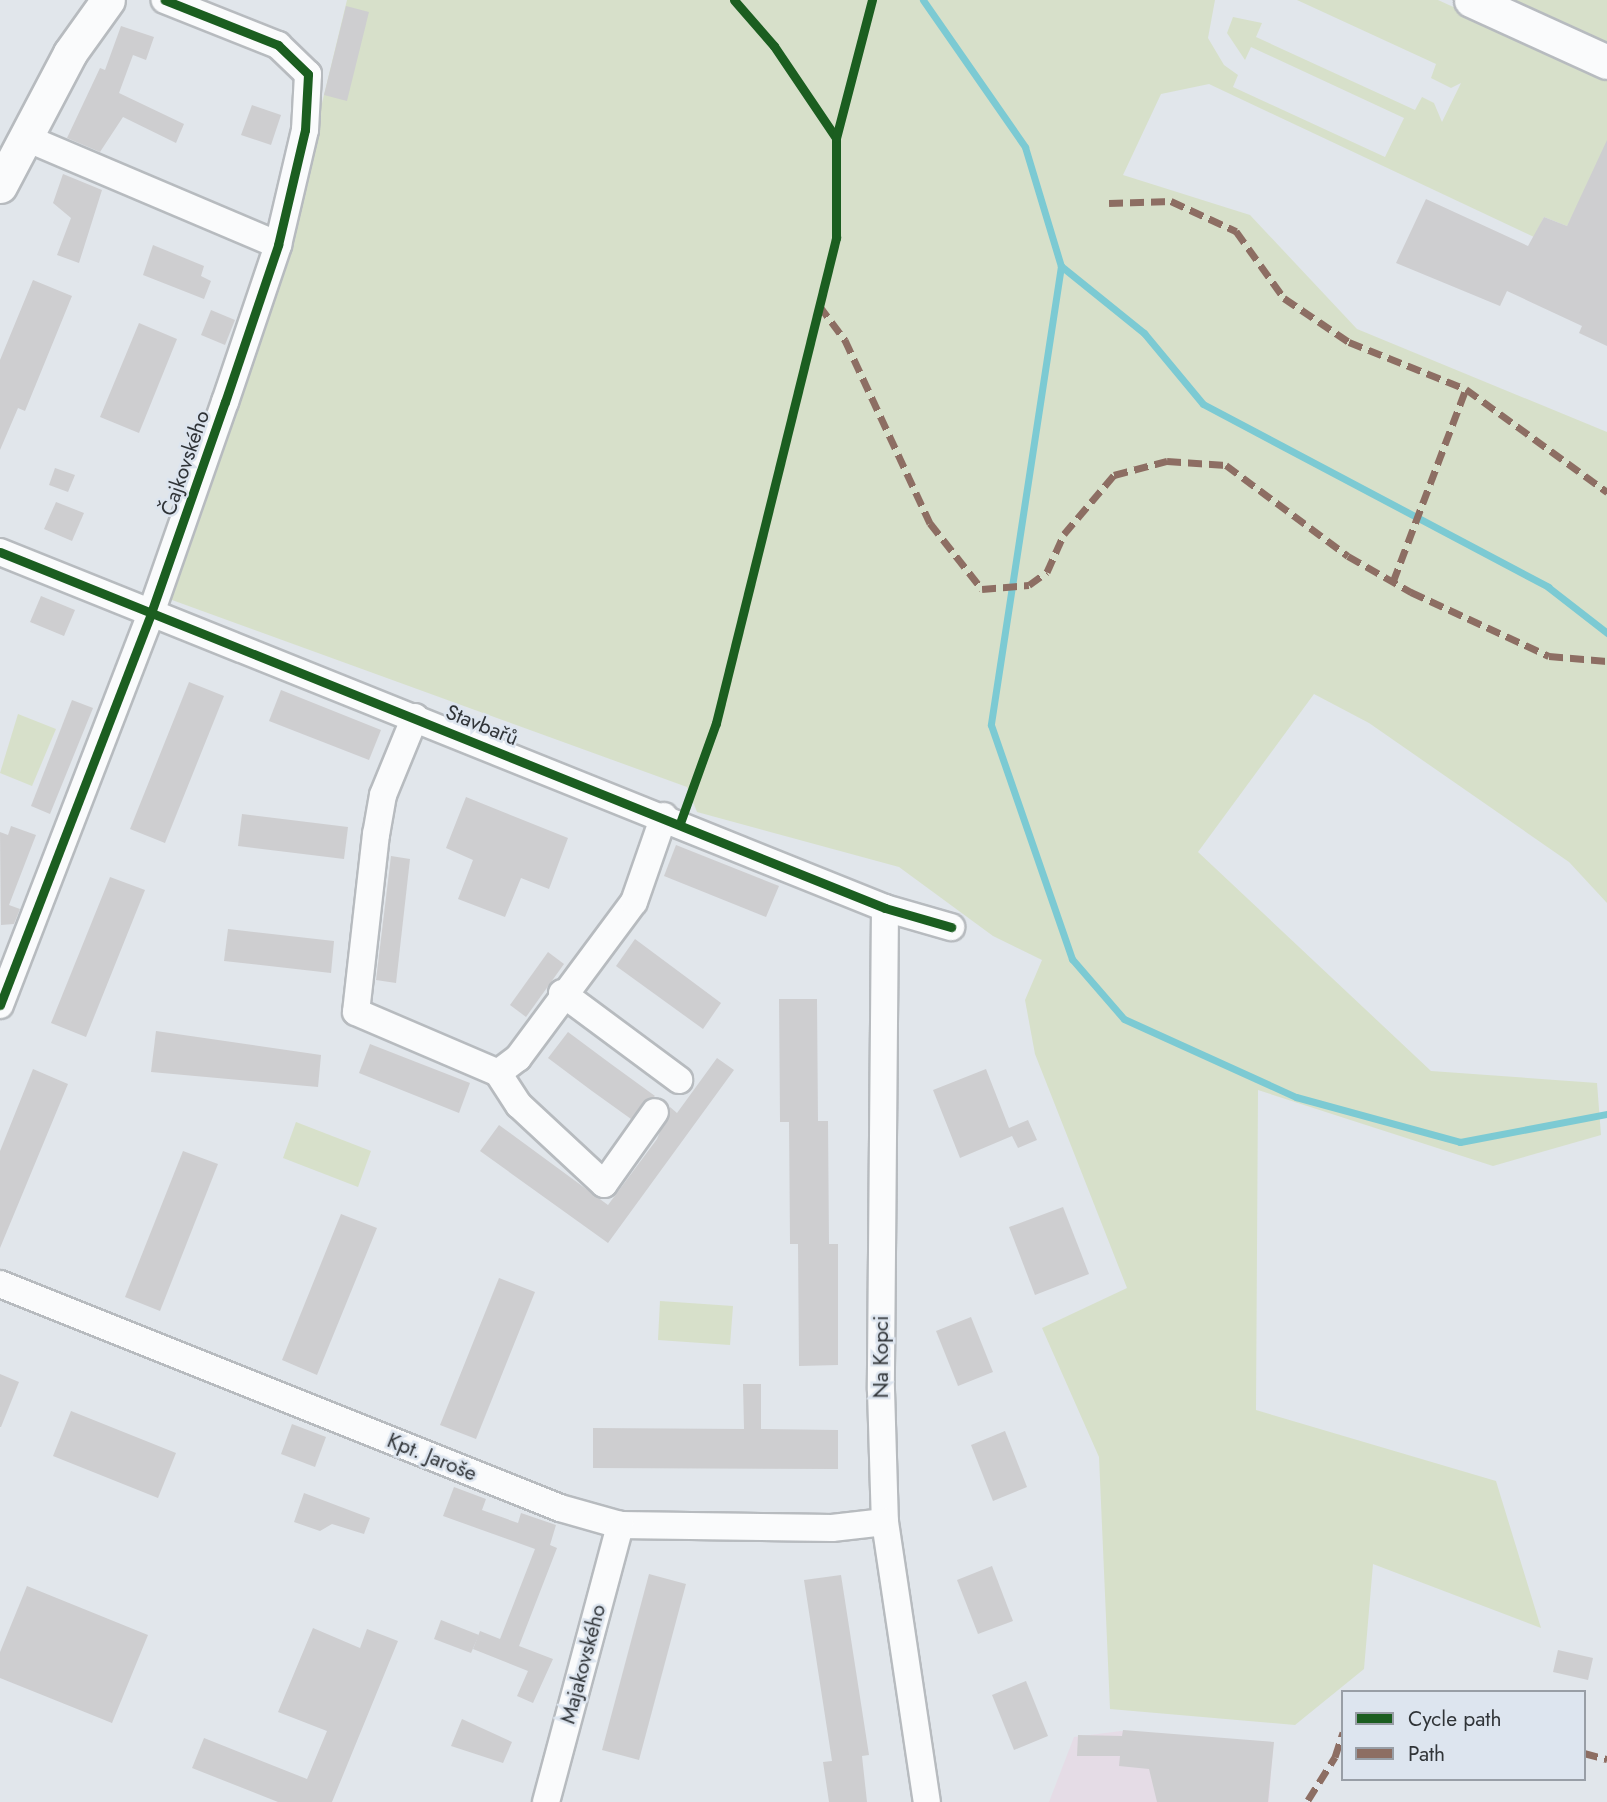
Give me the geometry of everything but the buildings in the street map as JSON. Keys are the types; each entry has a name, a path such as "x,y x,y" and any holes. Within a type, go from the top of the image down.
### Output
{"street":[{"path":"0,186 70,53 108,0"},
{"name":"Čajkovského","path":"0,1005 151,613 278,245 305,130 308,74 278,45 165,0"},
{"path":"1471,0 1607,62"},
{"path":"24,137 278,245"},
{"name":"Stavbařů","path":"0,552 664,816 885,908 951,927"},
{"name":"Stavbařů","path":"415,717 383,795 376,834 356,1012 498,1073"},
{"path":"655,1112 604,1184 519,1105 498,1073 518,1058 562,993 634,902 664,816"},
{"name":"Na Kopci","path":"885,908 881,1390 886,1522 927,1802"},
{"path":"562,993 679,1080"},
{"name":"Kpt. Jaroše","path":"0,1284 560,1508 620,1525 832,1528 886,1522"},
{"name":"Majakovského","path":"546,1802 620,1525"}],"shaded area":[{"path":"1121,1731 1273,1744 1269,1802 1049,1802 1074,1737"}],"green space":[{"path":"347,0 1215,0 1208,38 1224,65 1238,75 1233,87 1385,157 1404,118 1251,47 1245,60 1227,33 1233,17 1262,23 1256,37 1415,110 1422,97 1434,103 1442,122 1461,83 1451,88 1431,78 1436,64 1297,0 1438,0 1607,77 1607,149 1567,226 1544,217 1534,237 1209,84 1161,94 1123,175 1250,215 1357,329 1607,432 1607,903 1569,862 1369,723 1314,694 1198,852 1431,1071 1597,1083 1601,1135 1493,1166 1258,1090 1256,1410 1496,1481 1541,1628 1373,1564 1364,1669 1295,1725 1110,1709 1099,1457 1042,1328 1127,1288 1035,1054 1025,1000 1042,960 993,936 899,867 697,812 687,787 161,596 315,132"},
{"path":"1509,0 1607,0 1607,45"},
{"path":"18,714 56,729 32,786 0,773"},
{"path":"296,1122 371,1151 358,1187 283,1158"},
{"path":"660,1301 733,1306 730,1345 658,1340"}],"waterway":[{"path":"923,0 1025,147 1061,266 991,725 1072,959 1124,1019 1296,1097 1460,1142 1607,1114"},
{"path":"1061,266 1144,333 1203,404 1548,587 1607,633"}],"marked path":[{"path":"1109,203 1171,201 1236,231 1284,298 1349,342 1466,389 1607,492"},
{"path":"819,305 845,340 930,523 982,589 1029,585 1047,572 1064,534 1114,475 1167,461 1226,465 1348,556 1411,592 1549,656 1607,661"},
{"path":"1393,582 1466,389"},
{"path":"1308,1800 1335,1757 1341,1738"},
{"path":"1586,1754 1607,1759"}],"cycle path":[{"path":"0,1005 151,613 225,402 278,245 305,130 308,74 278,45 165,0"},
{"path":"734,0 774,46 836,138"},
{"path":"680,823 716,723 836,238 836,138 872,0"},
{"path":"0,552 885,908 951,927"}]}
